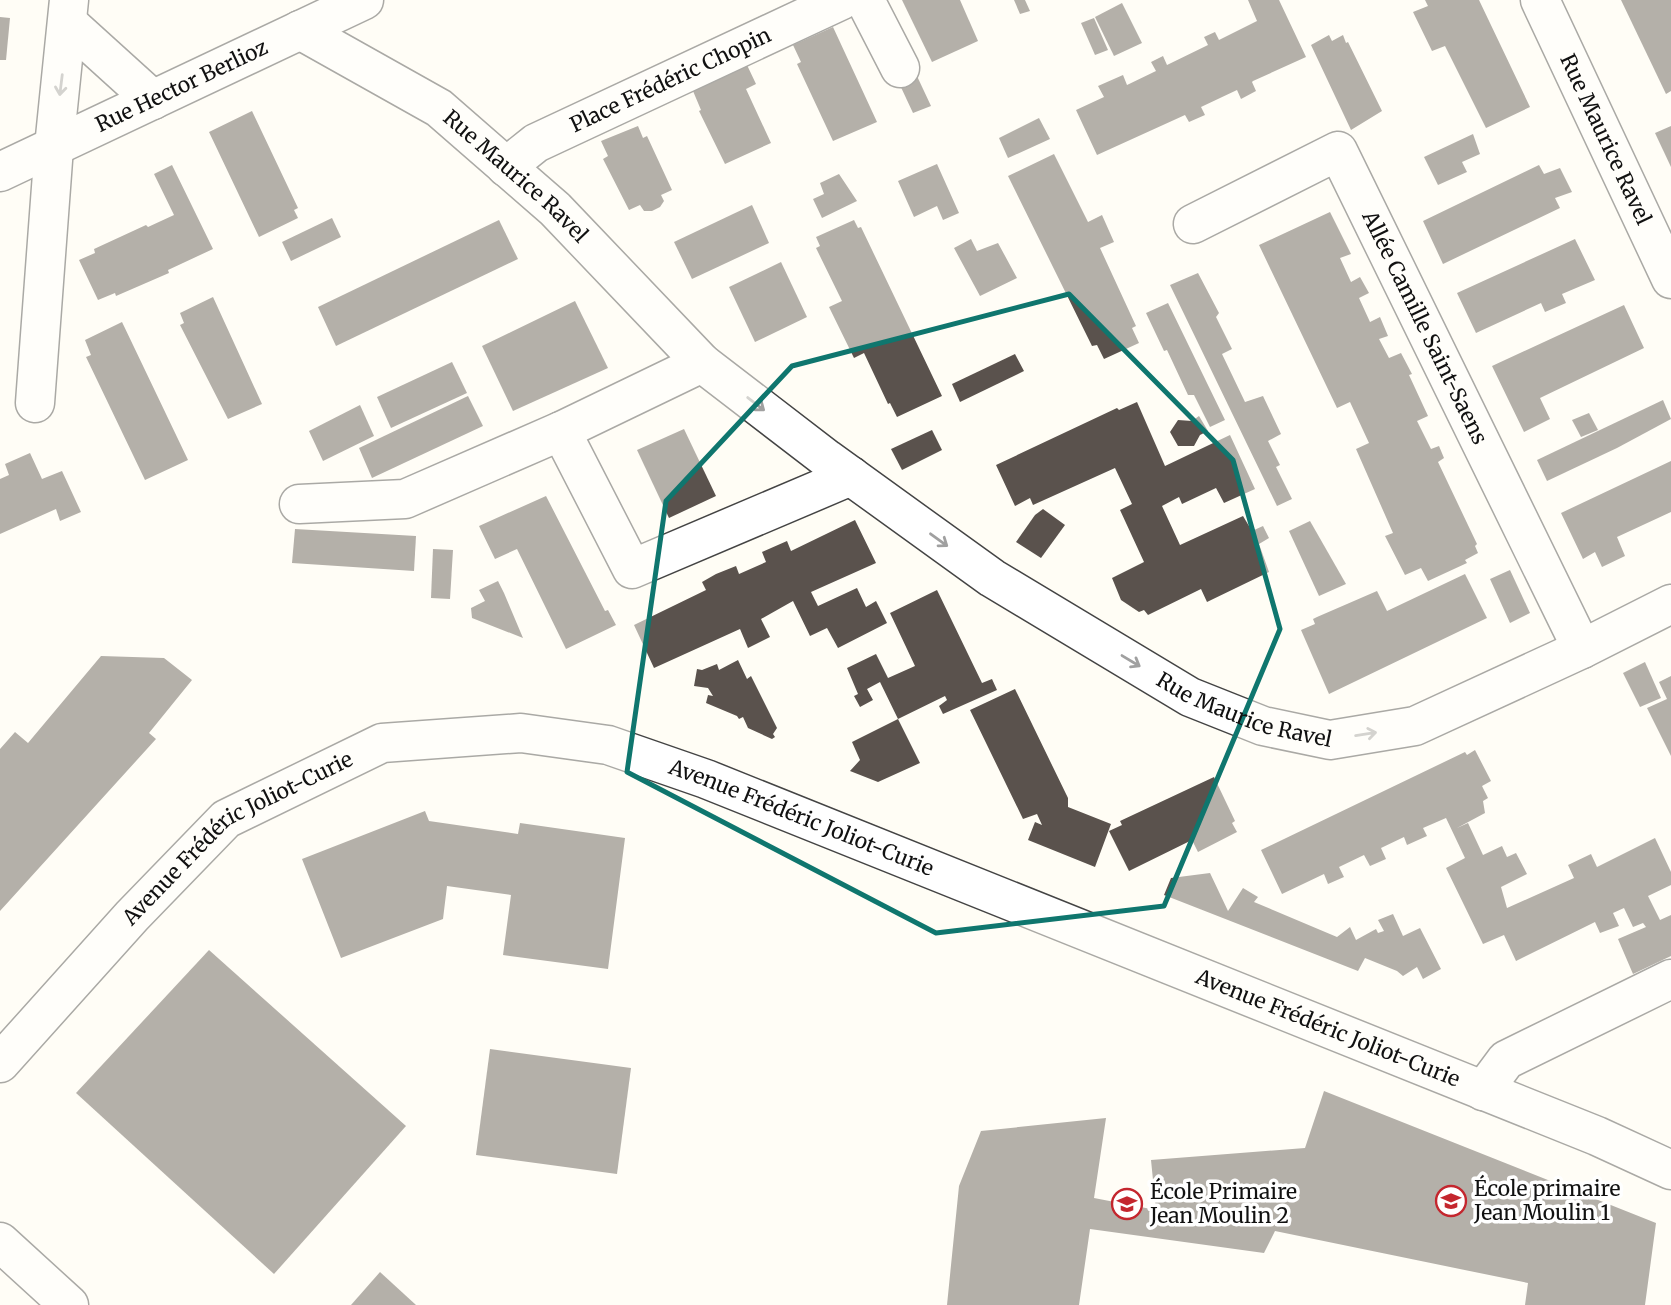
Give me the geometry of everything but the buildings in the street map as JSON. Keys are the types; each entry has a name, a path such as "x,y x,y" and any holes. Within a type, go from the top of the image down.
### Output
{"street":[{"name":"Rue Hector Berlioz","path":"0,172 364,0"},
{"name":"Place Frédéric Chopin","path":"506,167 536,143 842,0"},
{"path":"865,0 900,68"},
{"name":"Rue Maurice Ravel","path":"1540,0 1671,279"},
{"path":"69,11 153,100"},
{"path":"35,403 54,147 69,11"},
{"name":"Rue Maurice Ravel","path":"300,30 439,108 555,209 702,363 851,477 992,578 1190,697 1263,726 1331,740 1415,726 1583,649 1671,604"},
{"name":"Allée Camille Saint-Saens","path":"1193,224 1338,152 1583,649"},
{"path":"299,504 405,499 561,431 702,363"},
{"path":"561,431 632,569 851,477"},
{"name":"Avenue Frédéric Joliot-Curie","path":"6,1044 226,819 382,743 521,733 608,745 706,779 1597,1136 1671,1170"},
{"path":"1483,1091 1506,1060 1671,979"},
{"path":"0,1242 69,1305"}],"highlighted area":[{"path":"1069,294 1233,460 1280,629 1164,906 936,933 627,772 666,501 792,366"}],"place":[{"name":"École primaire Jean Moulin 1","path":"1451,1201"},
{"name":"École Primaire Jean Moulin 2","path":"1127,1204"}]}
